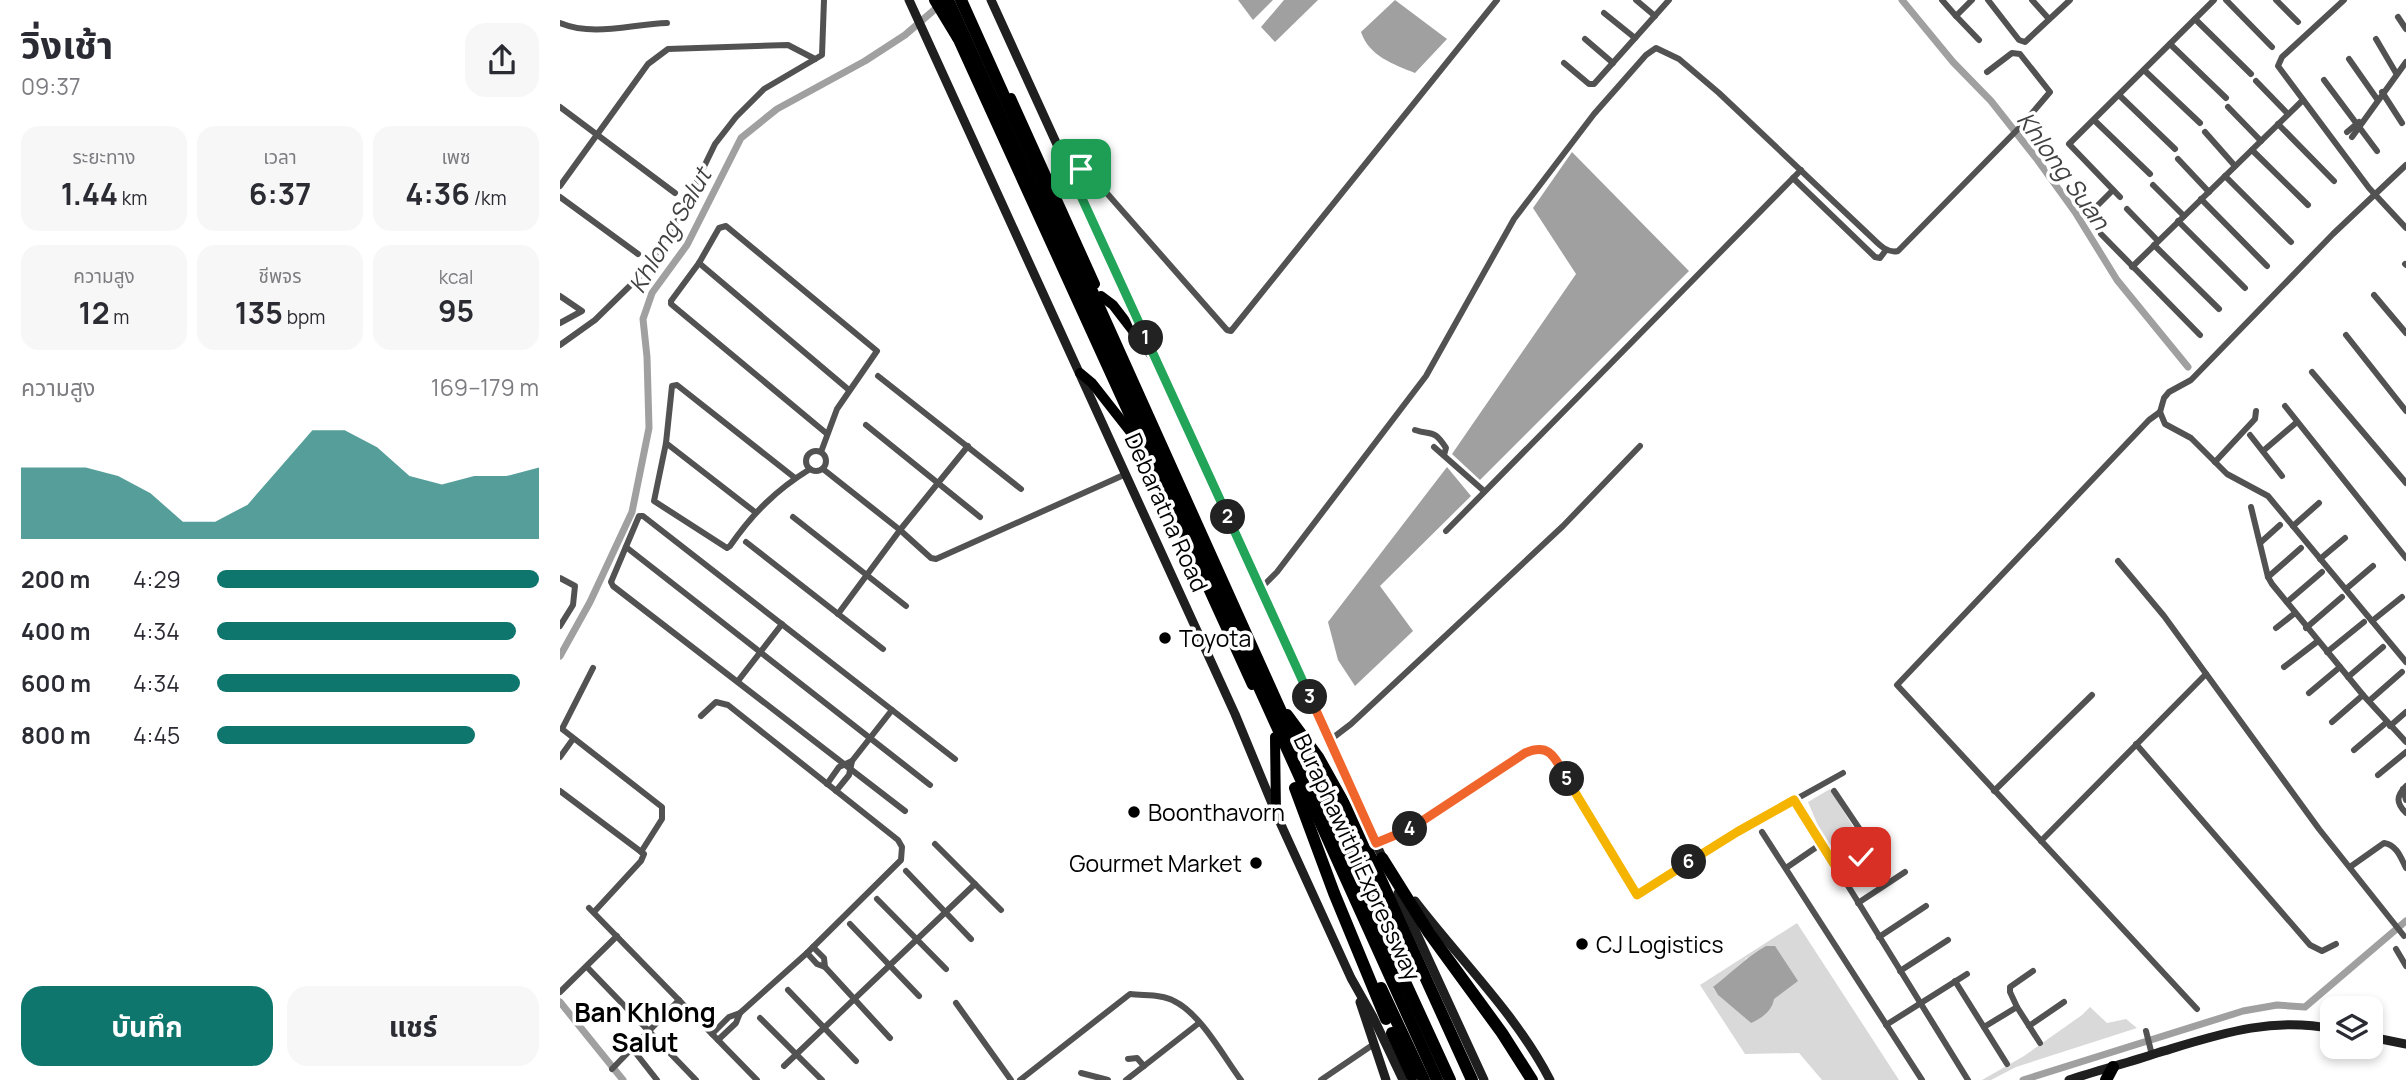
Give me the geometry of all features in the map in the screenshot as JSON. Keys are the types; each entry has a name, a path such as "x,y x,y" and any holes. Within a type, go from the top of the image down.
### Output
{"highway":[{"path":"937,0 991,80"},
{"name":"Debaratna Road","path":"937,0 1275,737 1436,1080"},
{"name":"Buraphawithi Expressway","path":"948,0 991,80"},
{"name":"Buraphawithi Expressway","path":"961,0 991,80 1436,1080"},
{"path":"968,0 991,80"},
{"name":"Debaratna Road","path":"968,0 1281,701 1457,1080"},
{"path":"1101,296 1113,305 1157,362"},
{"path":"1080,373 1092,383 1132,436 1141,443"},
{"path":"1272,707 1314,841 1385,1019"},
{"path":"1272,707 1302,732 1336,787 1379,872 1472,1080"},
{"name":"Buraphawithi Expressway","path":"1272,707 1451,1080"},
{"path":"1275,737 1276,813"},
{"path":"1382,858 1429,933 1502,1033 1532,1080"},
{"path":"1357,950 1385,996 1413,1079"},
{"path":"1423,971 1446,1008 1478,1080"},
{"path":"1392,1033 1413,1079"},
{"path":"2106,1080 2113,1067"}],"main road":[{"name":"Debaratna Road","path":"909,0 1235,714 1276,813 1351,978 1413,1079"},
{"path":"991,0 1484,1080"},
{"path":"1382,858 1441,935 1497,1001 1550,1080"},
{"path":"1351,978 1386,1080"},
{"path":"2069,1080 2254,1026 2290,1024 2320,1027"},
{"path":"2383,1039 2406,1044"}],"street":[{"path":"560,345 595,320 644,272 680,216 715,144 736,117 764,89 822,55 824,0"},
{"path":"1069,170 1081,169 1090,174 1227,330 1231,331 1497,0"},
{"path":"1636,0 1655,16"},
{"path":"1564,63 1591,85 1668,0"},
{"path":"1941,0 1979,40"},
{"path":"1956,16 1972,0"},
{"path":"1988,0 2022,42 2070,0"},
{"path":"2032,0 2049,19"},
{"path":"2120,197 2069,145 2214,0"},
{"path":"2226,0 2272,47"},
{"path":"2276,0 2298,22"},
{"path":"2344,0 2279,61 2280,71 2375,195 2406,228"},
{"path":"1604,13 1635,38"},
{"path":"2398,18 2406,29"},
{"path":"2195,19 2251,74"},
{"path":"560,23 590,31 667,23"},
{"path":"1585,38 1613,63"},
{"path":"2376,39 2396,73"},
{"path":"2170,44 2226,98"},
{"path":"560,186 648,64 668,50 788,45 815,59"},
{"path":"1261,588 1278,572 1426,376 1514,219 1594,114 1646,55 1656,48 1679,59 1886,250 1892,252 1898,251 2022,125 2050,92 2020,54 2016,53 1987,72"},
{"path":"2349,59 2377,100"},
{"path":"2339,146 2358,126 2406,63"},
{"path":"2144,70 2200,123"},
{"path":"2324,80 2377,151"},
{"path":"2256,81 2288,114"},
{"path":"2382,93 2402,122"},
{"path":"2119,95 2175,149"},
{"path":"2132,267 2303,100"},
{"path":"560,107 675,193"},
{"path":"2228,107 2261,141"},
{"path":"2094,120 2150,174"},
{"path":"2278,124 2334,181"},
{"path":"2205,132 2235,166"},
{"path":"2252,150 2308,205"},
{"path":"2178,159 2209,192"},
{"path":"2406,165 2227,341 2191,380 2169,392 2160,407 2165,424 2191,438 2227,474 2268,496 2406,662"},
{"path":"1446,531 1801,170"},
{"path":"2225,176 2291,242"},
{"path":"1793,178 1875,257 1880,258 1886,250"},
{"path":"2153,185 2245,288"},
{"path":"2088,215 2113,190"},
{"path":"560,197 638,254"},
{"path":"2201,200 2267,265"},
{"path":"2127,209 2219,309"},
{"path":"821,452 807,454 806,465 816,472 823,469 826,460 821,452 836,409 877,355 876,348 726,226 719,228 699,263 671,301 674,308 826,433"},
{"path":"2101,234 2200,335"},
{"path":"699,263 849,390"},
{"path":"2374,295 2406,333"},
{"path":"560,296 582,312 560,323"},
{"path":"2346,335 2406,411"},
{"path":"2312,372 2406,483"},
{"path":"878,376 1021,489"},
{"path":"795,478 675,384 671,386 666,443 653,499 655,503 727,548 771,495 810,469"},
{"path":"2285,407 2406,558"},
{"path":"2215,462 2255,419 2256,411"},
{"path":"2160,412 2149,420 1896,685 2197,1009"},
{"path":"2263,451 2297,422"},
{"path":"866,425 980,517"},
{"path":"1415,430 1428,430 1436,435 1446,448 1444,455"},
{"path":"2250,435 2282,476"},
{"path":"666,443 755,512"},
{"path":"838,614 968,446"},
{"path":"1330,740 1351,724 1546,541 1640,446"},
{"path":"1434,447 1484,491"},
{"path":"823,469 901,530 931,558 936,559 1126,474"},
{"path":"2292,526 2319,503"},
{"path":"2251,507 2268,577 2306,628 2405,741 2406,751 2378,775"},
{"path":"905,811 849,765 613,586 611,582 638,517 643,516 956,759"},
{"path":"793,517 906,606"},
{"path":"2260,543 2280,525"},
{"path":"2320,559 2345,538"},
{"path":"746,542 883,649"},
{"path":"625,547 930,785"},
{"path":"2268,577 2301,548"},
{"path":"2118,561 2164,617 2403,935"},
{"path":"2346,589 2373,566"},
{"path":"2287,602 2322,572"},
{"path":"560,578 575,586 573,605 560,626"},
{"path":"2306,628 2342,597"},
{"path":"2372,621 2402,597"},
{"path":"2276,628 2295,613"},
{"path":"2327,652 2364,622"},
{"path":"738,681 782,624"},
{"path":"2284,667 2318,641"},
{"path":"2398,652 2406,646"},
{"path":"2348,677 2383,648"},
{"path":"2309,693 2340,667"},
{"path":"593,668 562,731 662,807 662,819 641,852"},
{"path":"2369,701 2402,672"},
{"path":"2041,841 2206,674"},
{"path":"1994,791 2092,695"},
{"path":"2332,722 2363,695"},
{"path":"701,716 716,702 728,705 898,840 902,854 901,860 807,953 740,1013 729,1017 712,1034"},
{"path":"836,791 849,765 892,710"},
{"path":"2354,750 2406,712"},
{"path":"561,757 573,739"},
{"path":"2136,744 2310,945 2322,951 2336,944"},
{"path":"1376,843 1412,828 1538,747 1546,749 1554,758 1637,895 1737,832 1843,773"},
{"path":"827,783 839,767 849,765"},
{"path":"2405,787 2406,800"},
{"path":"2405,787 2398,799 2399,805 2406,813"},
{"path":"560,791 644,856 592,910 757,1080"},
{"path":"1834,791 1873,849"},
{"path":"1794,800 1968,1080"},
{"path":"1762,832 1922,1080"},
{"path":"1839,872 1885,842"},
{"path":"935,844 1001,910"},
{"path":"1786,868 1821,844"},
{"path":"2350,867 2378,846 2390,844 2396,849 2406,868"},
{"path":"905,871 971,939"},
{"path":"1858,903 1905,872"},
{"path":"784,1066 975,884"},
{"path":"877,899 946,968"},
{"path":"1879,937 1926,906"},
{"path":"850,924 919,996"},
{"path":"561,991 617,936"},
{"path":"1900,971 1948,940"},
{"path":"813,947 824,958 825,967"},
{"path":"2396,949 2406,966"},
{"path":"807,953 817,964 825,967 890,1038"},
{"path":"587,968 696,1080"},
{"path":"2033,971 2011,987 2010,992 2040,1043"},
{"path":"1886,1024 1967,974"},
{"path":"1955,981 2007,1064"},
{"path":"788,990 856,1061"},
{"path":"1020,1080 1130,994 1172,999 1189,1012 1241,1080"},
{"path":"612,1069 679,1000"},
{"path":"2029,1026 2064,1002"},
{"path":"956,1003 1011,1080"},
{"path":"1984,1027 2017,1007"},
{"path":"718,1040 736,1023 740,1013"},
{"path":"760,1018 822,1080"},
{"path":"1126,1080 1199,1023"},
{"path":"2146,1031 2152,1055"},
{"path":"1321,1080 1374,1044"},
{"path":"631,1047 657,1080"},
{"path":"1129,1059 1139,1059 1144,1066"},
{"path":"1082,1073 1108,1080"}],"shaded area":[{"path":"1238,0 1273,0 1253,20"},
{"path":"1284,0 1318,0 1275,42 1261,27"},
{"path":"1395,0 1447,39 1415,73 1376,53 1361,32"},
{"path":"1572,152 1689,271 1480,480 1452,454 1576,274 1533,208"},
{"path":"1447,467 1471,496 1380,586 1413,631 1355,686 1338,660 1328,622"},
{"path":"1830,789 1866,848 1840,866 1824,840 1808,802"},
{"path":"1797,923 1899,1080 1822,1080 1799,1053 1745,1054 1700,985","holes":["1747,957 1751,1023 1713,988 1742,965"]},
{"path":"1766,946 1775,946 1798,981 1774,999 1766,1014 1751,1023 1718,995 1713,987"},
{"path":"2090,1007 2107,1023 2126,1019 2137,1028 2016,1067 1991,1080 1982,1080 2024,1056"}],"waterway":[{"name":"Khlong Suan","path":"1902,0 1953,62 1991,101 2036,158 2075,212 2117,280 2188,367"},
{"name":"Khlong Salut","path":"560,656 590,602 632,512 649,428 643,319 652,293 687,245 741,138 777,109 865,61 905,35 941,4"},
{"path":"2023,1080 2243,1011 2277,1005 2305,1007 2406,921"},
{"path":"560,1002 623,1080"}],"place":[{"name":"Toyota","path":"1165,638"},
{"name":"Boonthavorn","path":"1134,812"},
{"name":"Gourmet Market","path":"1256,863"},
{"name":"CJ Logistics","path":"1582,944"}],"district":[{"name":"Ban Khlong Salut","path":"645,1027"}],"route":[{"path":"1081,169 1069,170 1376,843 1412,828 1538,747 1546,749 1554,758 1637,895 1737,832 1794,800 1839,872 1861,857"}]}
